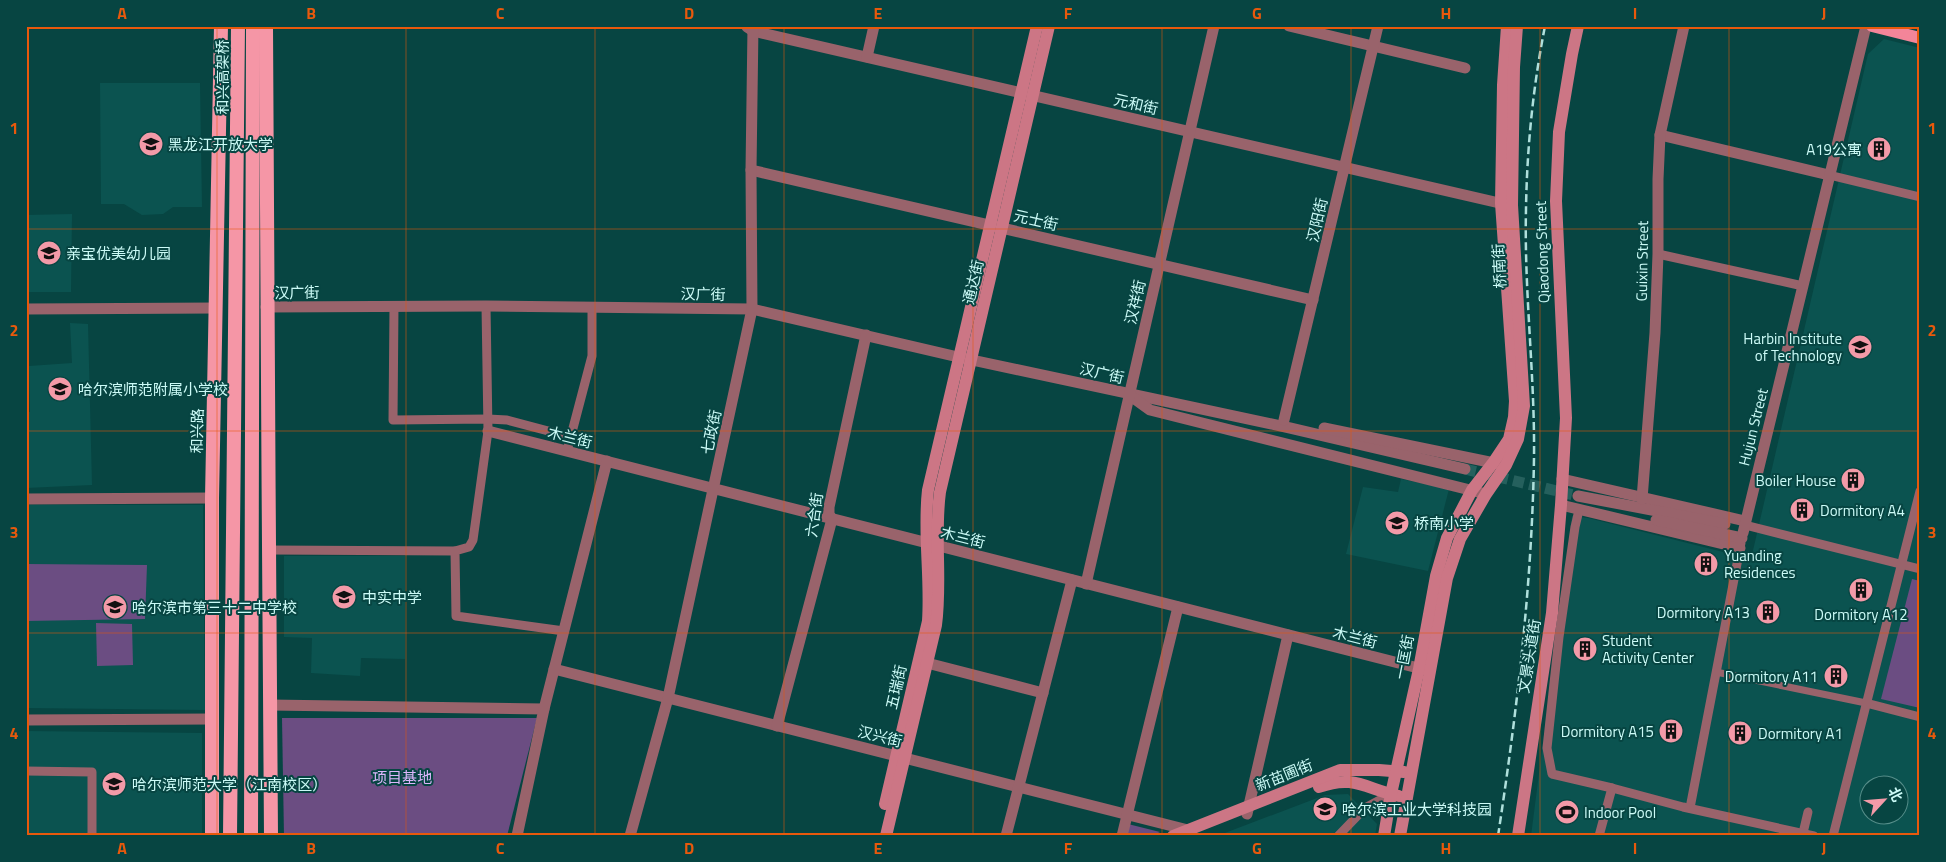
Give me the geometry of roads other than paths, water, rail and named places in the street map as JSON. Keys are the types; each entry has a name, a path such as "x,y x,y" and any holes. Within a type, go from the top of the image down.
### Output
{"highway":[{"name":"和兴路","path":"213,831 212,498 221,26"},
{"name":"和兴高架桥","path":"236,274 238,26"},
{"name":"和兴高架桥","path":"252,26 252,189"},
{"path":"266,26 270,836"},
{"path":"218,167 236,274 230,836"},
{"path":"252,189 266,267"},
{"path":"251,836 252,189"},
{"path":"213,675 234,590"},
{"path":"251,744 270,836"}],"main road":[{"name":"通达街","path":"939,546 937,523 940,492 1002,228 1027,94 1037,26"},
{"name":"通达街","path":"926,543 925,518 928,490 989,225 1049,26"},
{"name":"桥南街","path":"1486,494 1500,464 1518,438 1524,406 1506,204 1504,85 1507,26"},
{"name":"桥南街","path":"1506,204 1517,26"},
{"name":"Qiaodong Street","path":"1562,479 1566,418 1556,201 1559,132 1578,26"},
{"path":"1872,26 1920,38"},
{"name":"桥南街","path":"1472,490 1500,464"},
{"name":"文景头道街","path":"1518,836 1552,613 1562,479"},
{"name":"一匡街","path":"1400,836 1411,773 1436,576 1446,538 1472,490"},
{"name":"一匡街","path":"1384,836 1396,772 1425,670 1447,578 1460,539 1486,494"},
{"name":"五瑞街","path":"886,836 928,621 929,598 926,543"},
{"name":"五瑞街","path":"877,836 927,663 938,612 939,546"},
{"name":"新苗圃街","path":"1173,836 1192,833 1340,770 1358,769 1411,773"},
{"name":"新苗圃街","path":"1248,810 1333,782 1357,783 1406,797"}],"street":[{"path":"867,57 874,26"},
{"name":"汉祥街","path":"1086,584 1214,26"},
{"path":"1289,26 1465,68"},
{"name":"汉阳街","path":"1284,420 1378,26"},
{"name":"Guixin Street","path":"1642,499 1655,333 1660,135 1684,26"},
{"name":"Hujun Street","path":"1690,808 1743,532 1866,26"},
{"name":"元和街","path":"751,28 867,57 1506,204"},
{"name":"七政街","path":"630,836 668,698 752,309 751,28"},
{"path":"1660,135 1920,197"},
{"name":"元士街","path":"751,170 1314,300"},
{"path":"1658,254 1803,286"},
{"path":"394,306 393,420 507,420 571,437"},
{"path":"270,550 454,551 469,547 474,540 488,431 486,306"},
{"name":"汉广街","path":"266,307 486,306 752,309 1129,395 1290,428 1465,472"},
{"path":"26,309 216,308"},
{"path":"567,451 592,356 592,308"},
{"name":"六合街","path":"777,726 832,519 829,514 829,507 866,335"},
{"name":"汉广街","path":"1129,395 1148,391 1500,464"},
{"name":"汉广街","path":"1129,395 1150,410 1486,494"},
{"name":"木兰街","path":"488,431 1425,670"},
{"path":"518,836 544,709 607,461"},
{"path":"1562,479 1642,499 1743,532"},
{"path":"1833,836 1920,491"},
{"path":"26,499 212,498"},
{"path":"1578,503 1743,532"},
{"path":"1578,503 1559,637 1547,748 1552,774 1814,836"},
{"path":"1561,505 1578,503 1743,532 1920,569"},
{"path":"454,551 456,616 564,631"},
{"path":"1006,836 1072,580"},
{"path":"1122,836 1178,607"},
{"path":"1248,810 1288,635"},
{"path":"927,663 1043,693"},
{"name":"汉兴街","path":"554,669 1192,833"},
{"path":"1716,672 1866,703 1920,717"},
{"path":"270,705 544,709"},
{"path":"26,720 212,719"},
{"path":"26,771 92,772 92,836"},
{"path":"1599,836 1612,788"},
{"path":"1338,836 1365,808 1391,794"},
{"path":"1803,833 1808,812"}],"tunnel":[{"path":"1465,469 1578,496"}],"railway":[{"path":"1498,836 1517,695 1527,600 1533,505 1534,427 1526,240 1527,186 1534,94 1545,26"}],"place":[{"name":"黑龙江开放大学","path":"151,144"},
{"name":"A19公寓","path":"1879,149"},
{"name":"亲宝优美幼儿园","path":"49,253"},
{"name":"Harbin Institute of Technology","path":"1860,347"},
{"name":"哈尔滨师范附属小学校","path":"60,389"},
{"name":"Boiler House","path":"1853,480"},
{"name":"Dormitory A4","path":"1802,510"},
{"name":"桥南小学","path":"1397,523"},
{"name":"Yuanding Residences","path":"1706,564"},
{"name":"Dormitory A12","path":"1861,590"},
{"name":"中实中学","path":"344,597"},
{"name":"哈尔滨市第三十二中学校","path":"115,607"},
{"name":"Dormitory A13","path":"1768,612"},
{"name":"Student Activity Center","path":"1585,649"},
{"name":"Dormitory A11","path":"1836,676"},
{"name":"Dormitory A15","path":"1671,731"},
{"name":"Dormitory A1","path":"1740,733"},
{"name":"哈尔滨师范大学（江南校区）","path":"114,784"},
{"name":"哈尔滨工业大学科技园","path":"1325,809"},
{"name":"Indoor Pool","path":"1567,812"}],"park label":[{"name":"项目基地","path":"402,777"}]}
